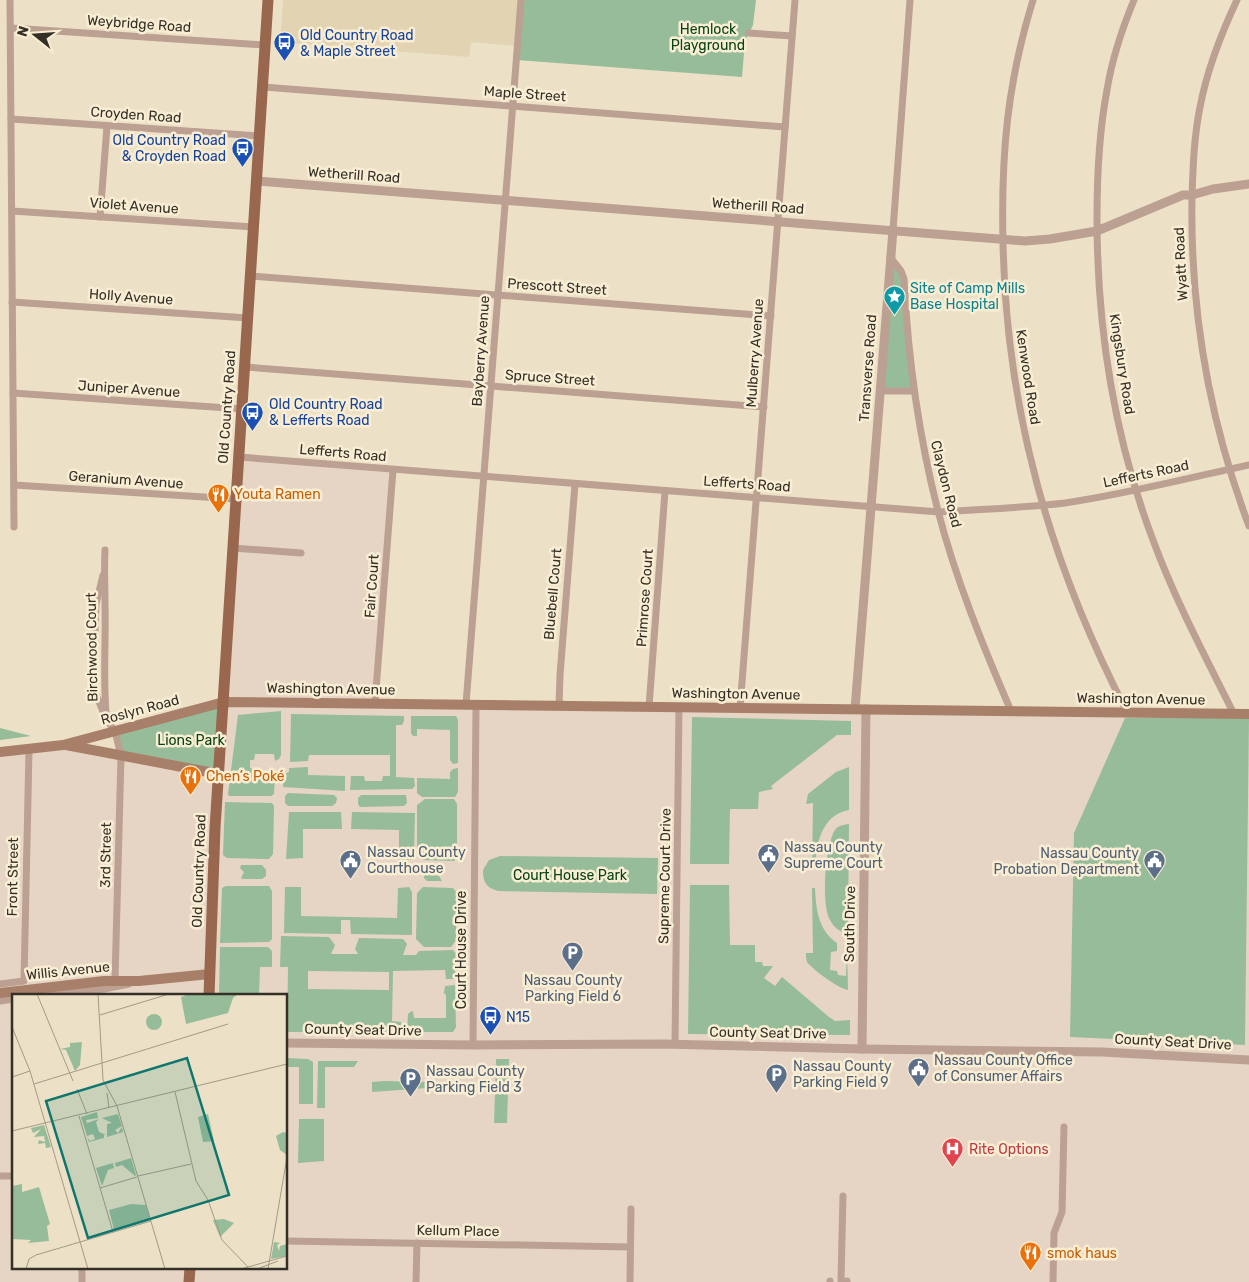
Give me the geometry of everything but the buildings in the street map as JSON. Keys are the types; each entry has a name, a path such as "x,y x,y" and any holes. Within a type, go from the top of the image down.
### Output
{"main road":[{"name":"Old Country Road","path":"209,994 218,774 268,0"},
{"name":"Washington Avenue","path":"224,702 1249,714"},
{"name":"Roslyn Road","path":"0,752 29,750 63,744 224,702"},
{"name":"Roslyn Road","path":"63,744 218,774"},
{"name":"Willis Avenue","path":"0,992 115,980 139,981 210,974"}],"street":[{"path":"10,0 14,527"},
{"name":"Bayberry Avenue","path":"471,705 484,477 521,0"},
{"name":"Mulberry Avenue","path":"740,708 795,0"},
{"name":"Transverse Road","path":"861,709 871,507 910,0"},
{"name":"Kenwood Road","path":"1033,0 1015,66 1005,129 1003,166 1004,280 1011,356 1023,428 1042,505 1056,549 1080,615 1126,712"},
{"name":"Kingsbury Road","path":"1134,0 1115,55 1107,89 1099,148 1097,231 1099,288 1107,357 1121,433 1152,540 1174,594 1234,714"},
{"name":"Wyatt Road","path":"1237,0 1218,44 1202,98 1195,137 1192,195 1192,256 1197,321 1210,398 1229,469 1249,526"},
{"name":"Weybridge Road","path":"11,28 265,45"},
{"path":"749,32 792,36"},
{"name":"Maple Street","path":"263,87 785,127"},
{"name":"Croyden Road","path":"11,119 260,136"},
{"path":"100,217 107,126"},
{"name":"Wetherill Road","path":"257,181 1025,241 1050,240 1097,231 1183,195 1192,195 1213,188 1249,184"},
{"name":"Violet Avenue","path":"12,211 254,227"},
{"name":"Claydon Road","path":"890,256 904,278 908,342 914,391 938,512 970,609 1011,711"},
{"name":"Prescott Street","path":"251,276 771,316"},
{"name":"Holly Avenue","path":"12,302 248,318"},
{"name":"Spruce Street","path":"245,367 764,407"},
{"path":"880,390 914,391"},
{"name":"Juniper Avenue","path":"13,393 242,409"},
{"name":"Lefferts Road","path":"239,457 938,512 1028,507 1106,496 1249,465"},
{"name":"Fair Court","path":"375,703 393,470"},
{"name":"Bluebell Court","path":"559,706 575,484"},
{"name":"Geranium Avenue","path":"14,485 236,499"},
{"name":"Primrose Court","path":"649,707 665,491"},
{"path":"233,548 301,553"},
{"name":"Birchwood Court","path":"105,550 103,575 106,719"},
{"name":"Birchwood Court","path":"103,575 96,604 93,687 106,719 114,731"},
{"name":"Court House Drive","path":"471,705 473,1045"},
{"name":"Supreme Court Drive","path":"675,1044 680,707"},
{"name":"South Drive","path":"861,709 862,1049"},
{"name":"3rd Street","path":"114,731 121,756 115,980"},
{"name":"Front Street","path":"0,984 24,981 29,750"},
{"name":"Willis Avenue","path":"78,994 139,981"},
{"name":"County Seat Drive","path":"288,1043 473,1045 675,1044 1102,1052 1249,1060"},
{"path":"1053,1282 1054,1233 1062,1212 1064,1127"},
{"path":"842,1196 845,1281"},
{"path":"630,1282 631,1209"},
{"name":"Kellum Place","path":"288,1241 630,1247"},
{"path":"416,1243 416,1282"}],"shaded area":[{"path":"283,0 520,0 516,46 471,42 469,57 280,42"},
{"path":"239,457 393,470 375,703 1249,714 1249,1282 0,1282 0,752 63,745 219,774"}],"green space":[{"name":"Hemlock Playground","path":"523,0 756,0 753,25 745,41 742,77 517,60"},
{"path":"891,256 901,271 914,391 880,391"},
{"name":"Lions Park","path":"224,702 219,774 121,756 115,731"},
{"path":"281,711 281,755 279,759 275,761 274,754 255,754 254,760 250,760 250,768 253,769 255,775 275,775 274,794 271,796 229,796 238,715"},
{"path":"291,714 404,716 402,725 396,725 396,777 414,778 415,786 412,789 350,790 351,776 364,776 365,781 382,781 383,776 390,776 390,755 309,755 308,761 290,762"},
{"path":"411,716 456,716 458,720 458,763 453,764 450,760 450,730 417,729 417,736 413,736 411,733"},
{"path":"692,717 851,721 851,735 837,735 771,786 773,789 759,792 758,809 730,809 729,864 690,864"},
{"path":"1125,718 1249,718 1245,1045 1070,1037 1074,833"},
{"path":"0,728 31,736 0,740"},
{"path":"308,767 308,775 345,776 345,791 283,787 284,774 289,772 289,768"},
{"path":"849,767 849,810 840,813 826,824 819,841 815,868 812,868 813,803 806,804 808,794 836,772"},
{"path":"458,768 458,792 455,797 422,797 417,793 417,778 450,779 450,772"},
{"path":"288,793 334,795 337,798 336,803 332,806 288,806 285,803 285,796"},
{"path":"361,795 406,795 407,803 404,806 360,807 358,798"},
{"path":"425,799 454,799 457,804 457,857 454,861 423,860 417,853 417,805"},
{"path":"225,802 272,803 274,806 273,854 269,859 227,858 223,855"},
{"path":"289,812 341,812 342,829 303,829 303,858 286,859"},
{"path":"352,812 415,813 414,855 411,860 399,860 399,830 351,829"},
{"path":"849,824 848,933 842,932 830,920 827,912 825,875 829,848 835,830 838,827"},
{"name":"Court House Park","path":"500,856 658,858 657,894 499,891 486,884 483,870 489,860"},
{"path":"241,865 262,865 266,870 266,876 262,879 243,879 241,878 244,872 240,868"},
{"path":"428,867 442,868 439,872 433,872 432,875 439,876 442,881 427,881 424,878 424,869"},
{"path":"690,885 729,885 730,945 755,945 755,962 762,962 763,966 773,966 764,978 775,986 782,977 835,1021 850,1020 850,1035 688,1034"},
{"path":"226,886 269,886 272,891 272,939 269,942 220,943 222,888"},
{"path":"285,887 301,887 301,916 397,918 398,888 409,887 412,892 412,935 351,934 350,920 341,920 341,934 284,933"},
{"path":"423,887 453,888 456,892 456,940 451,947 424,947 416,939 417,893"},
{"path":"812,888 815,888 817,911 822,925 837,943 837,951 831,952 830,970 837,971 838,975 846,976 847,946 848,990 826,978 807,962 806,953 813,953"},
{"path":"281,936 329,937 335,945 331,954 358,954 355,949 359,938 403,939 407,944 403,955 416,955 419,951 453,950 456,954 455,979 446,979 445,970 393,971 392,1021 401,1022 401,1032 288,1032 288,967 280,967","holes":["308,971 389,972 389,990 308,989"]},
{"path":"220,947 268,947 272,951 272,967 260,967 259,994 219,994"},
{"path":"455,985 456,1027 453,1032 407,1032 408,1014 412,1011 414,1018 446,1018 445,986"},
{"path":"288,1058 308,1059 313,1062 313,1104 299,1104 299,1067 288,1067"},
{"path":"496,1059 509,1059 507,1123 494,1123"},
{"path":"318,1061 358,1061 354,1067 325,1067 325,1108 317,1108"},
{"path":"372,1082 469,1083 469,1085 372,1092"},
{"path":"299,1119 324,1119 324,1161 298,1163"}],"place":[{"name":"Old Country Road & Maple Street","path":"284,62"},
{"name":"Old Country Road & Croyden Road","path":"242,167"},
{"name":"Site of Camp Mills Base Hospital","path":"894,315"},
{"name":"Old Country Road & Lefferts Road","path":"253,431"},
{"name":"Youta Ramen","path":"218,513"},
{"name":"Chen’s Poké","path":"190,795"},
{"name":"Nassau County Supreme Court","path":"768,874"},
{"name":"Nassau County Courthouse","path":"351,879"},
{"name":"Nassau County Probation Department","path":"1155,880"},
{"name":"Nassau County Parking Field 6","path":"573,971"},
{"name":"N15","path":"490,1036"},
{"name":"Nassau County Office of Consumer Affairs","path":"918,1087"},
{"name":"Nassau County Parking Field 9","path":"777,1093"},
{"name":"Nassau County Parking Field 3","path":"410,1098"},
{"name":"Rite Options","path":"953,1168"},
{"name":"smok haus","path":"1031,1272"}]}
